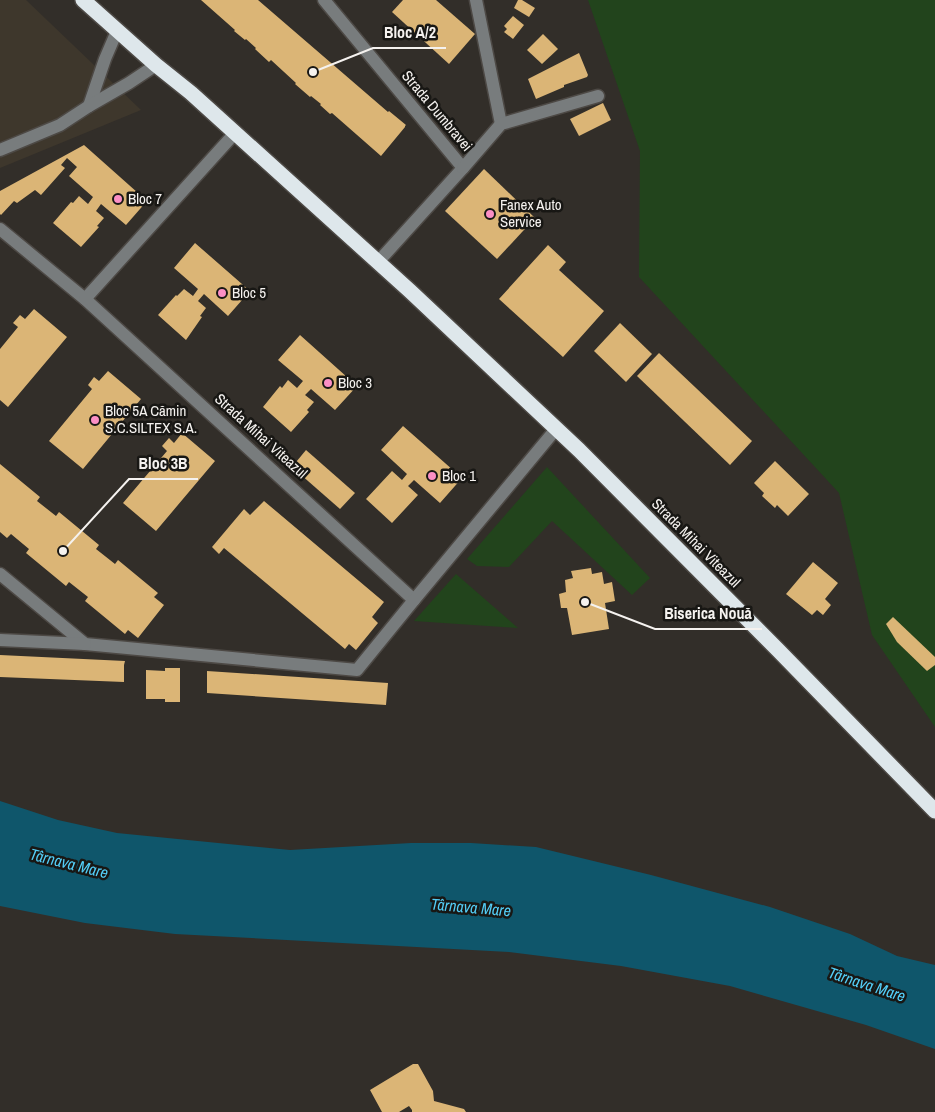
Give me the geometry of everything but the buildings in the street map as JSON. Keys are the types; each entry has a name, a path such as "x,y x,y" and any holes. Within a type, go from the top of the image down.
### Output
{"highway":[{"name":"Strada Mihai Viteazul","path":"83,0 156,65 191,93 378,262 556,429 778,650 935,811"}],"street":[{"name":"Strada Dumbravei","path":"324,0 463,168 378,262"},
{"path":"476,0 501,124"},
{"path":"89,106 117,31"},
{"path":"0,150 60,126 156,65"},
{"path":"463,168 501,124 598,96"},
{"path":"85,299 235,133"},
{"name":"Strada Mihai Viteazul","path":"0,229 85,299 414,600"},
{"path":"0,640 85,644 357,670 556,429"},
{"path":"0,574 85,644"}],"shaded area":[{"path":"0,0 26,0 141,110 0,168"}],"green space":[{"path":"588,0 935,0 935,727 872,635 839,493 639,277 640,151"},
{"path":"547,467 650,578 632,595 552,521 509,567 477,566 467,559"},
{"path":"456,574 518,628 414,621"}],"water":[{"name":"Târnava Mare","path":"0,801 58,820 117,833 290,850 411,843 471,843 536,847 651,875 770,907 850,934 897,956 935,965 935,1049 866,1025 730,986 621,966 509,952 175,934 85,923 0,906"}],"place":[{"name":"Bloc A/2","path":"313,72"},
{"name":"Bloc 7","path":"118,199"},
{"name":"Fanex Auto Service","path":"490,214"},
{"name":"Bloc 5","path":"222,293"},
{"name":"Bloc 3","path":"328,383"},
{"name":"Bloc 5A Cămin S.C.SILTEX S.A.","path":"95,420"},
{"name":"Bloc 1","path":"432,476"},
{"name":"Bloc 3B","path":"63,551"},
{"name":"Biserica Nouă","path":"585,602"}]}
